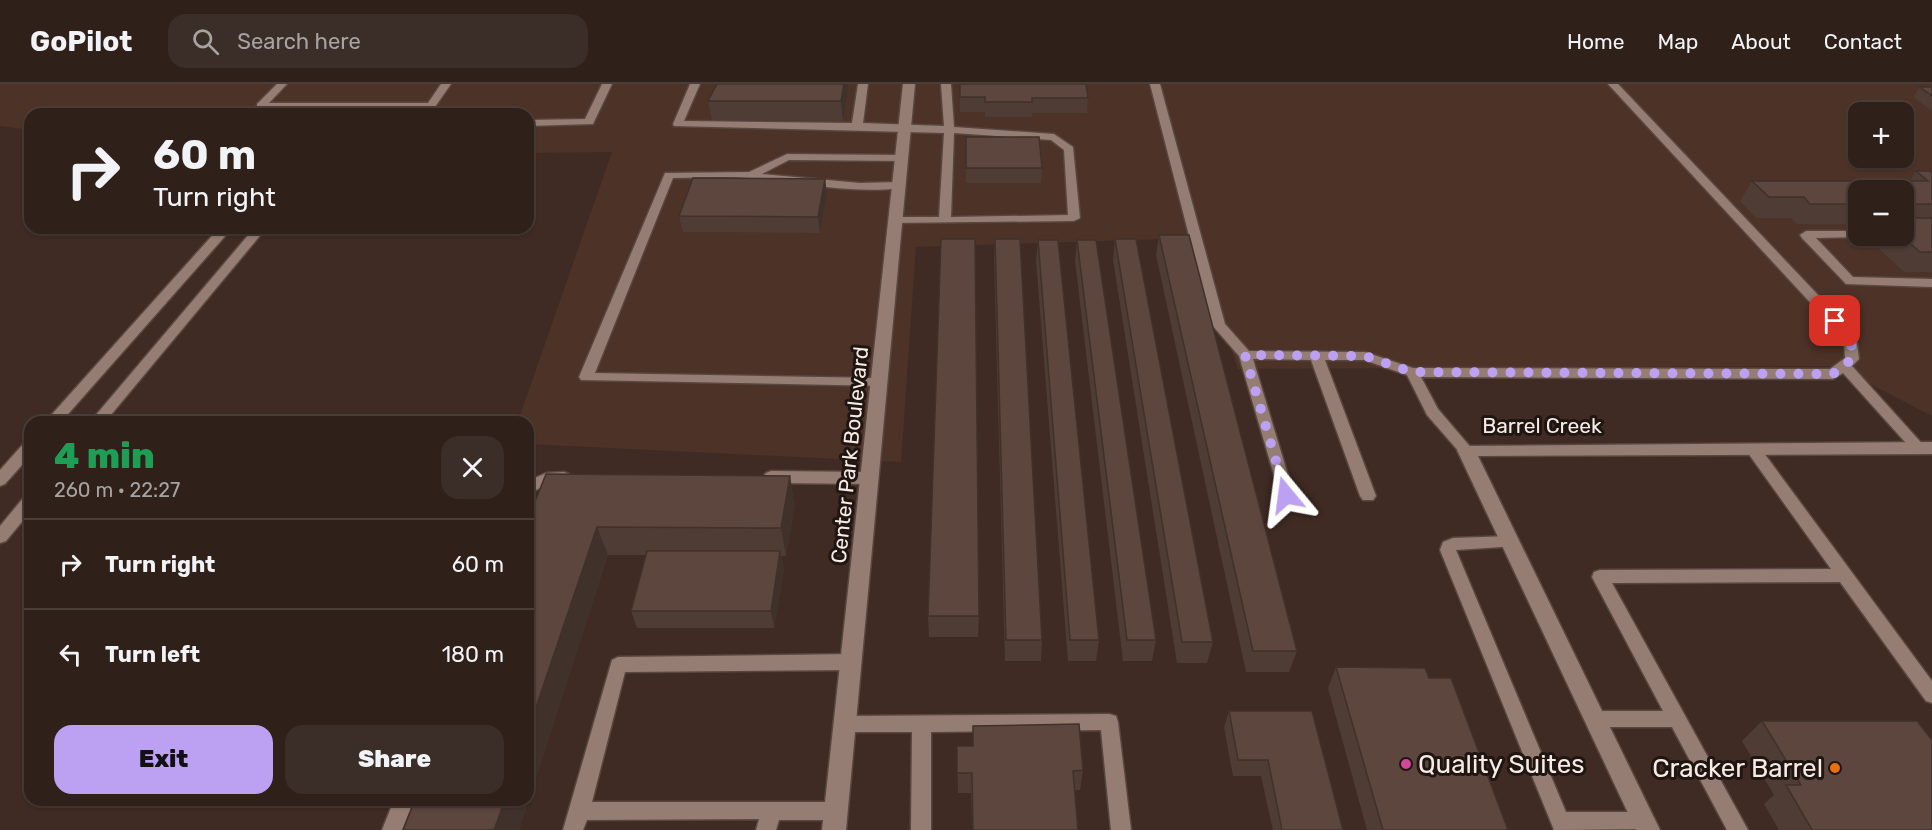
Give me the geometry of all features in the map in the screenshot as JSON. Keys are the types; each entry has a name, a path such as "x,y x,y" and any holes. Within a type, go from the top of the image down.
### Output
{"street":[{"name":"Center Park Boulevard","path":"836,820 909,84"},
{"name":"Barrel Creek","path":"1647,826 1466,450 1926,448"}],"lane":[{"path":"282,84 261,106 344,108"},
{"path":"428,108 446,84"},
{"path":"534,123 588,122 608,84"},
{"path":"695,84 678,124 683,126 857,126 949,129 1054,137 1070,149 1074,218 895,221"},
{"path":"857,126 863,84"},
{"path":"945,220 949,129 946,84"},
{"path":"1155,84 1219,325 1245,355 1286,495"},
{"path":"1245,355 1365,356 1412,372 1833,374 1852,359 1851,338 1613,84"},
{"path":"751,175 787,157 902,158"},
{"path":"879,383 586,377 669,175 751,175 860,186 899,184"},
{"path":"57,416 221,234"},
{"path":"102,416 255,234"},
{"path":"1848,234 1806,235 1850,281 1932,283"},
{"path":"1316,355 1368,496"},
{"path":"1844,365 1926,448"},
{"path":"1412,372 1432,412 1466,450"},
{"path":"1753,449 1932,695"},
{"path":"0,480 24,453"},
{"path":"534,485 546,479 578,477"},
{"path":"752,477 870,478"},
{"path":"0,537 24,508"},
{"path":"1511,542 1453,544 1449,546 1449,550 1562,826 1647,826"},
{"path":"1738,830 1600,578 1845,575"},
{"path":"836,820 771,810 576,820 618,665 852,662"},
{"path":"1595,719 1677,719"},
{"path":"846,724 1109,722 1120,830"},
{"path":"921,830 922,724"},
{"path":"392,830 402,806"},
{"path":"766,830 771,810"}],"shaded area":[{"path":"0,84 1932,84 1932,416 1836,366 1238,369 1194,238 916,247 901,462 534,444 534,416 520,416 612,152 534,153 534,108 24,108 24,129 0,126"}],"building":[{"path":"717,84 844,84 841,101 708,101"},
{"path":"960,84 1086,84 1088,98 1032,98 1032,102 985,102 985,97 960,97"},
{"path":"1920,87 1932,87 1932,96"},
{"path":"966,137 1039,137 1042,168 966,168"},
{"path":"1916,171 1932,173 1932,204 1914,204 1914,181 1928,181"},
{"path":"693,178 825,179 818,217 679,216"},
{"path":"1752,181 1848,181 1848,204 1810,204 1804,197 1769,197"},
{"path":"1914,218 1932,218 1932,252 1920,252 1913,246"},
{"path":"1159,235 1189,235 1297,651 1253,651"},
{"path":"941,239 975,239 979,616 928,616"},
{"path":"995,239 1020,239 1042,640 1006,640"},
{"path":"1115,239 1136,239 1213,642 1182,642"},
{"path":"1038,240 1058,240 1099,640 1070,640"},
{"path":"1077,240 1096,240 1156,640 1127,640"},
{"path":"546,474 790,476 781,528 597,527 534,713 534,504"},
{"path":"647,551 780,551 771,611 631,611"},
{"name":"Quality Suites","path":"1336,667 1425,668 1429,678 1451,678 1508,830 1383,830"},
{"path":"1229,711 1312,711 1343,830 1282,830 1268,760 1238,760"},
{"name":"Cracker Barrel","path":"1762,721 1917,721 1932,740 1932,830 1812,830 1786,785 1801,785"},
{"path":"1079,724 1083,770 1073,771 1078,830 973,830 972,773 957,773 957,746 973,746 973,726"},
{"path":"413,806 503,806 494,830 403,830"}],"place":[{"name":"Quality Suites","path":"1406,764"},
{"name":"Cracker Barrel","path":"1835,768"}],"route":[{"path":"1286,495 1245,355 1365,356 1412,372 1833,374 1852,359 1851,338 1835,321"}]}
